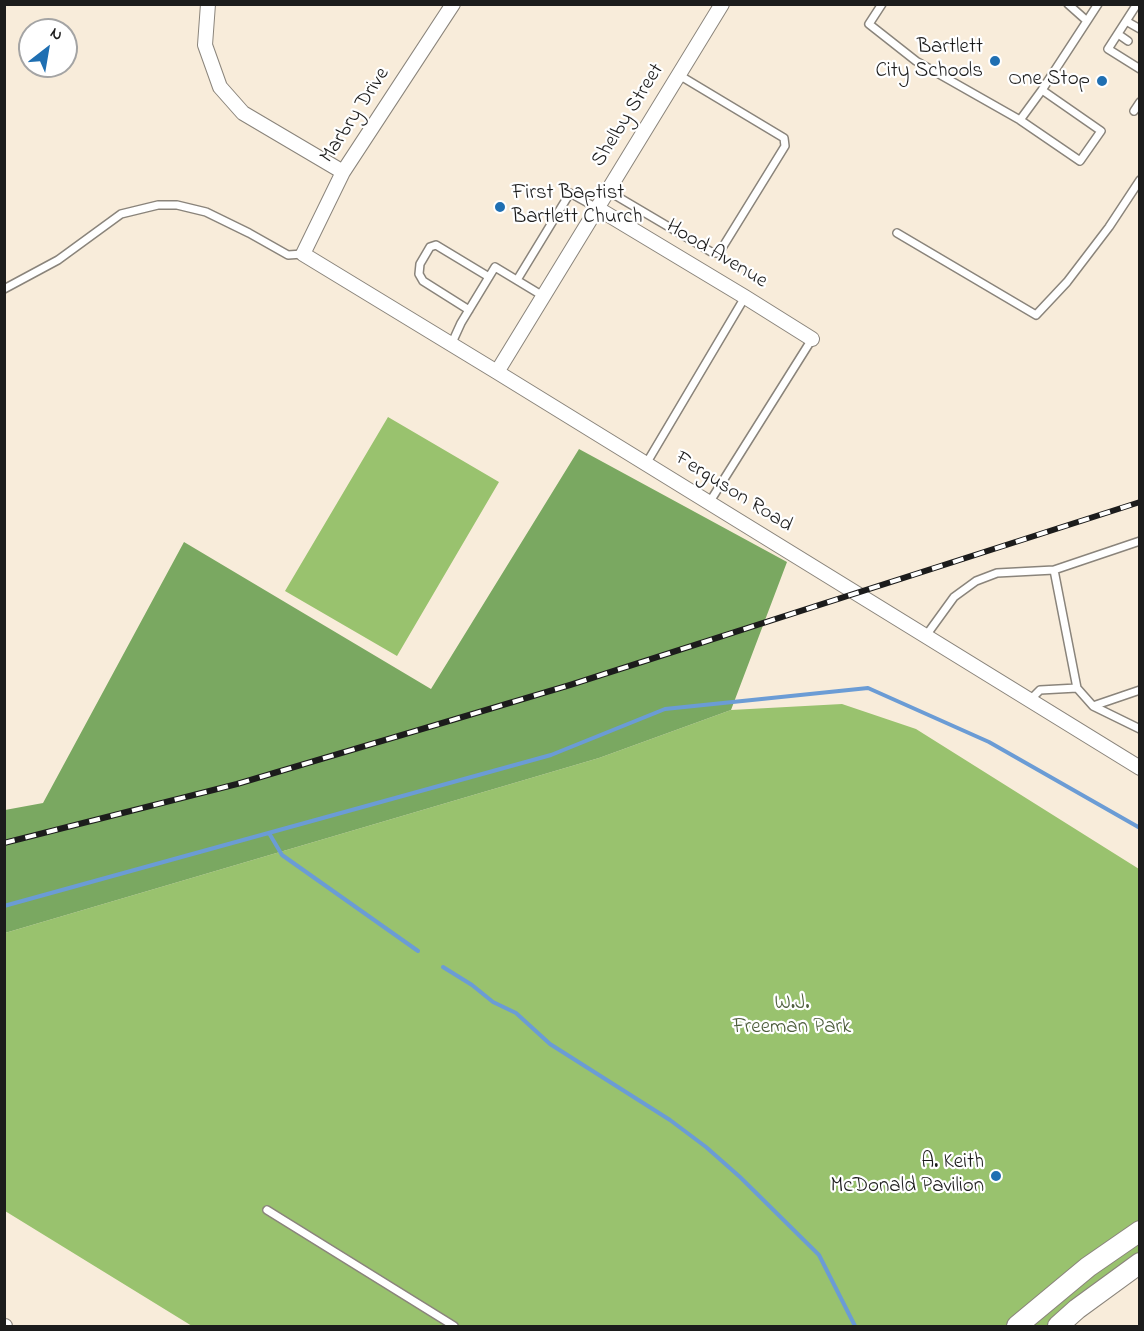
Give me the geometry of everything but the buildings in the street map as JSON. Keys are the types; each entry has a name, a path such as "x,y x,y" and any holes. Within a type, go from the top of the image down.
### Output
{"main road":[{"path":"1017,1326 1088,1267 1140,1231"},
{"path":"1058,1326 1077,1309 1140,1263"}],"street":[{"path":"208,4 205,45 220,87 243,113 343,172"},
{"name":"Marbry Drive","path":"303,254 343,172 453,4"},
{"name":"Shelby Street","path":"497,372 722,4"},
{"name":"Hood Avenue","path":"597,208 812,339"},
{"name":"Ferguson Road","path":"303,254 1140,768"}],"lane":[{"path":"882,4 869,24 916,61 1020,120 1080,161 1101,131 1042,90"},
{"path":"1068,4 1087,21"},
{"path":"1020,120 1098,4"},
{"path":"1137,4 1108,50 1140,69"},
{"path":"1126,21 1140,29"},
{"path":"1118,34 1128,41"},
{"path":"608,191 713,253 719,253 784,146 784,138 679,75"},
{"path":"1134,111 1140,102"},
{"path":"897,233 1036,315 1067,282 1138,184"},
{"path":"517,280 570,193 597,208"},
{"path":"4,289 58,260 121,214 158,205 177,205 206,212 288,255 303,254"},
{"path":"469,310 423,280 419,274 420,264 430,247 436,245 489,277"},
{"path":"451,345 495,267 543,296"},
{"path":"646,464 745,297"},
{"path":"709,503 812,339"},
{"path":"925,637 954,597 976,581 997,573 1054,570 1140,541"},
{"path":"1054,570 1077,688 1093,706 1140,729"},
{"path":"1029,700 1040,690 1077,688"},
{"path":"1093,706 1140,690"},
{"path":"267,1210 454,1326"}],"green space":[{"path":"388,417 499,482 397,656 285,591"},
{"path":"579,449 787,562 731,710 599,758 5,933 5,810 43,803 184,542 431,689"},
{"name":"W.J. Freeman Park","path":"842,704 916,729 1139,869 1139,1263 1058,1326 192,1326 5,1211 5,933 599,758 731,710"}],"waterway":[{"path":"4,906 551,755 665,709 868,688 989,742 1140,828"},
{"path":"269,833 282,855 418,951"},
{"path":"443,967 472,985 493,1002 516,1013 550,1044 670,1120 706,1147 740,1177 819,1255 855,1326"}],"railway":[{"path":"4,843 237,784 570,685 1140,502"}],"place":[{"name":"Bartlett City Schools","path":"995,61"},
{"name":"One Stop","path":"1102,81"},
{"name":"First Baptist Bartlett Church","path":"500,207"},
{"name":"A. Keith McDonald Pavilion","path":"996,1176"}]}
